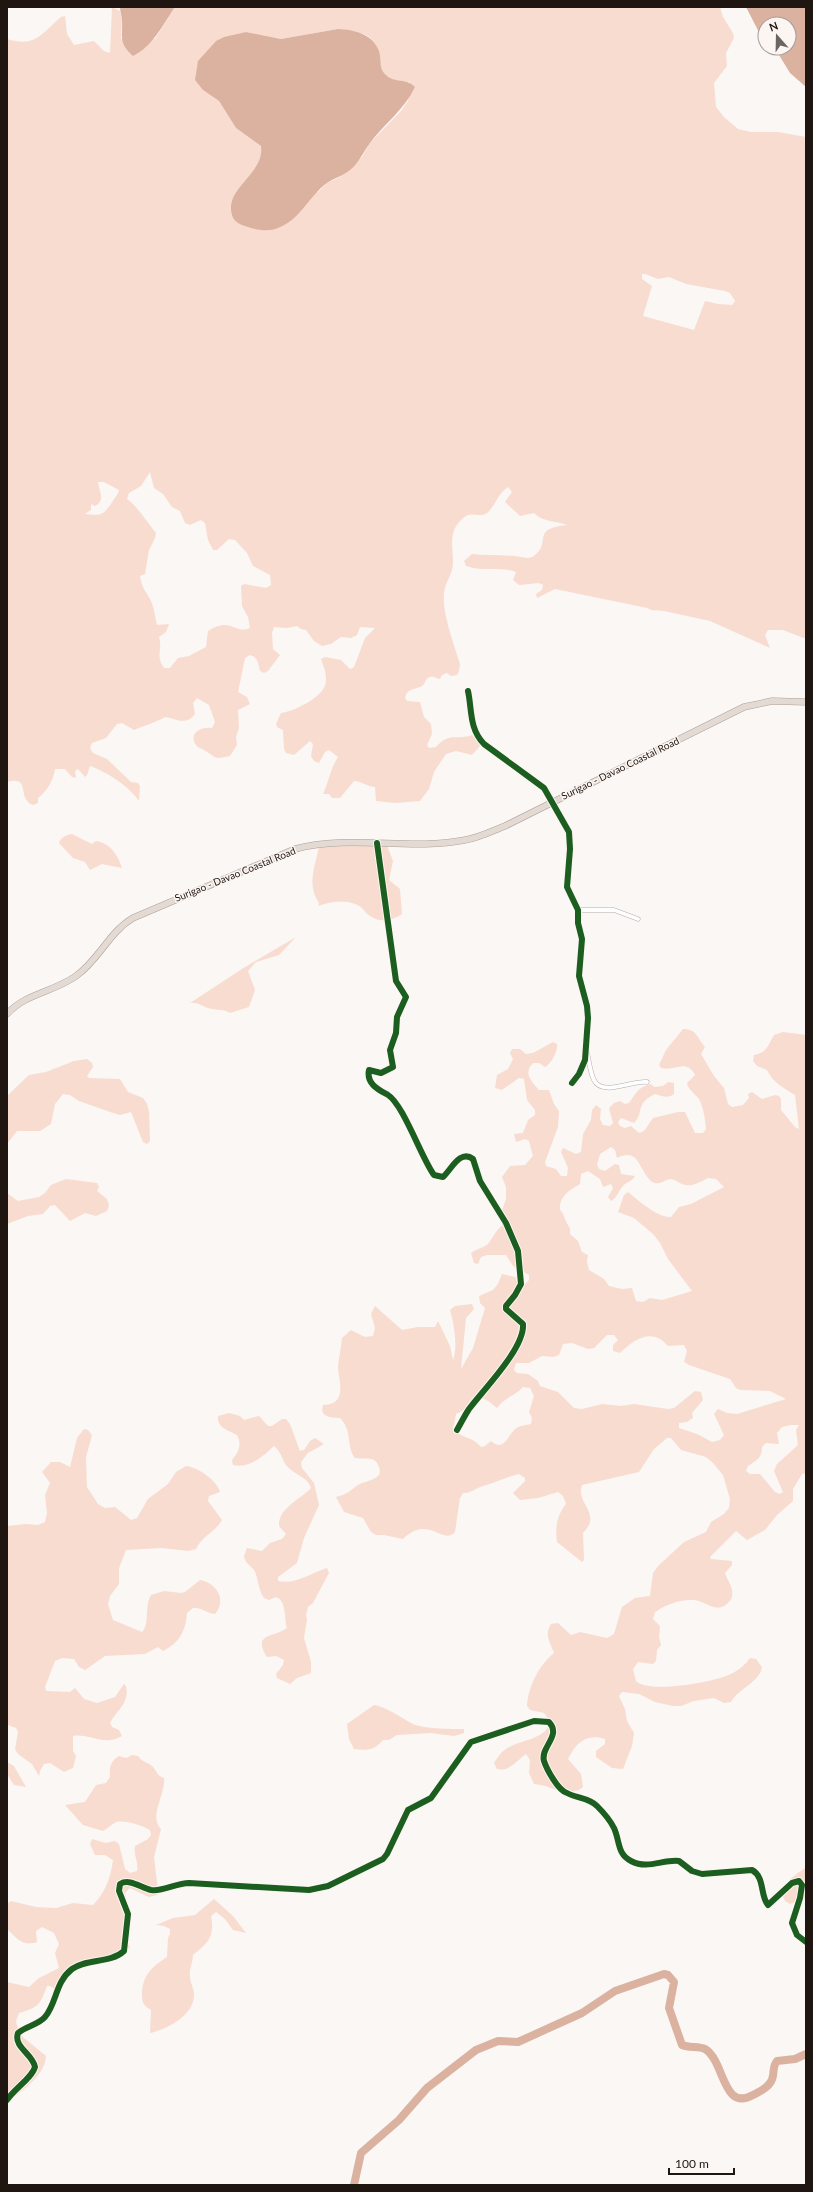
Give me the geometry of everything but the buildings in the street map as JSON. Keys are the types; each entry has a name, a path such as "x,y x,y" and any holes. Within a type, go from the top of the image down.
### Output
{"highway":[{"name":"Surigao - Davao Coastal Road","path":"7,1014 28,997 74,978 89,964 120,927 148,910 295,849 320,843 444,843 466,840 499,828 744,707 772,701 806,702"}],"street":[{"path":"468,691 474,728 478,738 538,783 552,801 566,824 569,832 570,849 567,887 578,910 578,923 582,941 579,976 588,1012 586,1050 581,1070 572,1084"},
{"path":"377,843 395,978 397,984 406,997 397,1017 396,1033 390,1050 393,1067 381,1073 368,1070 368,1075 376,1089 391,1098 411,1130 434,1176 443,1177 461,1158 468,1156 473,1159 480,1181 508,1228 519,1255 521,1284 515,1295 506,1306 506,1309 523,1324 521,1336 509,1358 469,1410 457,1430"},
{"path":"578,910 614,910 638,919"},
{"path":"586,1050 594,1080 598,1085 609,1088 634,1082 647,1082"},
{"path":"7,2100 15,2089 33,2072 34,2066 32,2059 20,2045 18,2033 46,2016 60,1983 72,1970 83,1964 120,1955 125,1949 128,1914 119,1888 120,1884 130,1882 156,1890 178,1884 189,1883 309,1890 328,1886 383,1859 387,1854 408,1810 412,1806 426,1802 431,1798 471,1742 534,1721 549,1722 553,1728 553,1736 545,1752 544,1761 560,1788 565,1793 591,1801 597,1806 612,1825 619,1848 626,1858 636,1864 646,1865 679,1861 692,1871 702,1874 752,1870 759,1878 768,1905 792,1883 799,1881 802,1884 801,1893 792,1923 797,1935 806,1942"}],"shaded area":[{"path":"112,7 120,11 122,19 121,39 155,39 175,7 720,7 723,17 733,33 734,38 726,53 727,66 714,83 716,107 724,117 738,129 751,132 778,132 806,137 806,639 783,630 768,630 765,635 770,648 710,621 664,611 651,610 555,589 537,598 536,594 542,590 543,585 539,583 519,585 513,580 516,572 503,569 479,569 466,566 464,561 472,554 526,558 532,557 540,550 545,533 556,527 567,525 546,520 534,513 520,516 505,502 512,492 508,487 501,493 487,513 482,515 469,515 460,521 456,526 452,538 453,567 446,585 444,601 449,628 460,664 459,671 457,675 451,676 447,673 442,675 440,679 430,677 422,686 408,692 405,698 407,701 420,702 424,717 431,724 432,734 427,745 429,748 436,747 445,739 472,735 481,745 472,755 456,751 446,754 434,772 429,789 420,801 395,803 376,801 375,787 354,781 340,798 332,798 329,794 323,794 333,766 338,757 329,750 325,752 319,763 314,761 311,756 313,744 310,741 294,755 286,753 284,749 283,730 277,727 276,724 281,713 307,703 323,689 326,674 321,659 325,657 341,660 350,669 354,667 365,638 375,628 360,627 357,635 351,638 341,637 331,644 322,646 314,641 306,630 297,626 287,628 274,627 272,633 273,649 280,655 268,671 264,673 260,671 255,657 250,655 245,658 238,692 247,697 250,704 238,710 239,728 236,737 237,745 230,756 217,758 196,745 194,737 197,731 204,728 212,728 215,722 209,705 197,698 193,703 195,714 188,720 181,721 165,717 134,730 122,723 117,724 106,738 92,743 90,748 93,753 107,759 131,782 138,783 140,786 139,801 130,790 117,780 90,766 85,777 78,769 75,771 76,778 72,777 65,769 55,769 53,777 45,792 38,798 38,803 33,805 28,802 25,798 22,785 19,782 7,782 7,39 25,42 32,40 38,37 61,17 65,16 67,34 74,45 94,41 104,51 110,53","holes":["338,29 366,35 372,39 375,44 384,74 391,79 410,82 408,101 401,111 369,144 362,157 340,177 327,183 318,192 231,204 238,192 258,166 263,154 261,146 236,128 219,101 203,90 209,49 216,41 246,32 281,39","642,274 658,279 669,277 686,284 725,291 730,293 735,301 732,305 705,301 694,330 643,316 652,286 642,279","150,472 154,488 163,494 172,507 180,511 185,523 190,525 201,520 205,523 208,540 213,550 217,550 229,539 235,540 247,553 253,566 270,575 271,585 266,588 244,584 241,586 242,606 248,617 250,628 244,630 228,625 216,627 208,631 206,647 189,656 178,658 170,668 164,668 161,663 159,637 166,632 169,624 157,625 150,599 143,586 140,576 145,574 149,550 156,533 139,511 127,499 129,493 141,486","98,482 104,482 119,490 113,501 102,514 85,514 91,510 91,504 95,506 98,504 101,496"]},
{"path":"120,7 175,7 152,41 133,56 125,47 122,40 122,18"},
{"path":"746,7 806,7 806,87 790,73 780,56 797,56 797,16 757,16 757,28"},
{"path":"338,29 350,30 367,36 372,40 379,51 382,71 390,78 412,84 415,87 411,95 400,110 376,136 353,167 321,188 298,214 286,224 271,230 263,230 255,229 236,222 232,215 231,205 239,189 257,165 261,156 261,146 236,128 219,101 203,90 195,80 198,61 216,41 224,37 246,32 281,39"},
{"path":"72,834 92,844 96,841 105,844 116,854 122,868 102,864 90,870 85,862 73,858 59,843 61,839"},
{"path":"386,843 393,861 389,880 400,889 402,914 395,918 379,920 370,916 358,905 351,902 327,903 318,906 319,903 315,896 312,881 319,845"},
{"path":"296,937 279,955 256,962 248,971 255,990 249,1007 230,1013 190,1003 245,967"},
{"path":"683,1029 688,1029 694,1032 705,1047 701,1054 714,1076 724,1088 728,1104 732,1107 743,1105 749,1098 748,1094 752,1092 762,1099 775,1095 779,1096 781,1099 781,1110 795,1127 799,1129 795,1095 779,1085 769,1075 767,1070 757,1066 753,1061 754,1055 764,1050 774,1035 783,1032 806,1035 806,1473 802,1474 793,1489 793,1501 777,1515 765,1530 747,1540 736,1531 710,1557 711,1559 732,1561 732,1565 725,1573 732,1590 732,1597 729,1602 723,1607 718,1608 697,1601 683,1600 663,1607 655,1612 653,1619 660,1626 659,1637 661,1645 657,1650 656,1661 653,1664 638,1662 633,1669 636,1681 643,1685 668,1687 697,1683 723,1677 737,1671 750,1658 756,1659 762,1667 757,1677 731,1702 724,1703 714,1698 694,1701 681,1706 673,1706 655,1702 639,1694 622,1692 619,1696 625,1709 627,1721 634,1733 632,1746 623,1769 612,1768 596,1757 596,1751 605,1744 605,1739 598,1737 587,1738 574,1748 568,1759 581,1774 583,1787 579,1790 560,1791 534,1784 529,1773 530,1760 526,1754 506,1769 497,1769 494,1763 506,1749 539,1736 548,1727 550,1721 544,1713 530,1710 527,1706 535,1677 539,1670 554,1653 548,1638 548,1632 551,1624 558,1623 571,1635 580,1632 607,1638 614,1634 622,1607 635,1598 650,1596 653,1573 658,1566 684,1542 706,1532 711,1522 724,1514 729,1508 730,1499 723,1475 706,1457 681,1450 671,1438 667,1438 654,1449 639,1472 582,1485 582,1498 590,1514 590,1520 583,1533 584,1560 582,1562 557,1542 557,1522 566,1504 563,1496 558,1492 538,1498 520,1500 513,1493 525,1481 525,1478 519,1474 463,1493 460,1498 455,1532 450,1535 445,1535 427,1529 420,1529 412,1532 403,1539 376,1535 371,1532 363,1518 344,1512 336,1497 346,1494 358,1485 378,1477 380,1470 378,1464 372,1459 355,1458 352,1454 347,1428 344,1423 340,1418 327,1416 324,1414 322,1409 323,1405 331,1404 336,1401 339,1396 340,1384 338,1366 342,1338 351,1330 365,1337 373,1336 375,1328 371,1314 375,1306 402,1330 418,1327 435,1327 438,1321 450,1346 453,1360 455,1342 450,1310 455,1306 472,1304 474,1309 466,1318 461,1369 473,1348 485,1308 480,1303 479,1296 493,1290 498,1284 502,1274 515,1277 519,1286 523,1286 529,1280 529,1275 513,1266 506,1255 487,1255 481,1257 478,1264 474,1263 471,1253 488,1244 502,1226 502,1219 500,1216 506,1199 506,1187 502,1177 510,1166 525,1165 533,1156 529,1141 525,1139 516,1142 514,1134 523,1133 528,1120 535,1115 535,1110 527,1100 524,1079 519,1078 502,1090 495,1088 497,1075 508,1069 513,1059 510,1053 512,1049 520,1049 526,1054 533,1053 553,1042 557,1044 555,1054 550,1063 545,1067 539,1063 533,1063 528,1074 539,1090 549,1090 554,1104 559,1111 558,1127 545,1162 546,1166 556,1169 561,1176 567,1176 568,1168 561,1152 563,1148 576,1154 581,1152 583,1134 591,1120 592,1110 596,1105 601,1109 600,1119 603,1125 610,1126 613,1123 609,1108 614,1103 620,1101 625,1104 629,1103 638,1091 647,1085 651,1084 654,1087 663,1086 668,1082 674,1083 674,1094 667,1097 655,1094 644,1101 639,1115 634,1123 621,1118 618,1122 620,1126 625,1128 631,1126 639,1133 644,1131 653,1118 678,1112 685,1112 695,1133 703,1133 706,1129 705,1118 700,1101 689,1088 687,1083 695,1075 692,1070 684,1066 666,1069 661,1068 659,1065 666,1050","holes":["611,1147 615,1150 617,1158 630,1155 638,1161 647,1177 655,1183 670,1179 685,1185 689,1185 708,1178 716,1179 724,1187 691,1204 679,1207 671,1217 660,1215 628,1192 624,1195 618,1212 634,1218 653,1234 660,1243 668,1259 692,1291 662,1300 650,1298 643,1302 636,1301 632,1288 622,1289 609,1286 604,1279 589,1270 587,1262 588,1255 582,1252 578,1241 570,1234 570,1228 560,1210 561,1201 566,1194 580,1184 581,1174 588,1171 600,1179 603,1187 611,1184 613,1188 608,1197 611,1201 615,1198 621,1188 635,1176 621,1174 619,1165 615,1164 605,1171 599,1169 597,1165 600,1154","607,1335 614,1335 618,1340 613,1345 613,1351 620,1353 631,1343 643,1337 656,1337 668,1346 684,1345 687,1351 684,1362 730,1379 736,1388 740,1390 770,1391 786,1399 737,1414 727,1413 718,1409 714,1414 724,1435 720,1440 712,1442 697,1434 679,1428 679,1423 687,1422 693,1418 692,1413 703,1400 701,1392 695,1391 674,1408 668,1409 634,1404 621,1406 602,1404 582,1409 574,1408 558,1392 540,1386 538,1381 528,1374 517,1373 514,1370 516,1363 529,1363 542,1356 553,1357 559,1355 563,1344 572,1343 588,1349 594,1348","523,1387 530,1388 534,1396 529,1412 532,1418 531,1424 515,1429 502,1444 495,1444 491,1441 485,1446 481,1447 478,1443 453,1429 456,1414 463,1411 475,1402 484,1399 489,1401 497,1408 503,1401","799,1425 796,1430 798,1445 777,1464 774,1471 783,1492 780,1494 775,1492 760,1474 750,1474 746,1471 748,1466 760,1456 762,1447 766,1443 779,1444 777,1433 782,1427"]},
{"path":"87,1059 92,1063 93,1067 87,1076 89,1078 120,1079 128,1092 143,1098 149,1111 150,1141 147,1144 143,1142 131,1112 120,1115 79,1101 70,1095 63,1094 55,1104 51,1124 40,1131 17,1131 7,1144 7,1096 29,1075 46,1072 74,1061"},
{"path":"66,1179 97,1183 99,1187 97,1191 107,1199 109,1205 107,1211 96,1216 85,1213 70,1221 55,1205 50,1206 43,1214 28,1216 7,1224 7,1193 18,1201 39,1197 45,1193 51,1185"},
{"path":"229,1413 240,1416 244,1420 259,1416 268,1426 272,1426 282,1419 286,1419 290,1424 300,1451 304,1450 310,1441 315,1438 324,1444 308,1453 301,1462 302,1468 314,1483 319,1505 304,1538 297,1563 278,1577 278,1581 284,1582 297,1580 327,1568 329,1573 313,1603 308,1607 306,1615 307,1620 304,1638 311,1662 311,1673 297,1678 290,1684 277,1678 276,1674 283,1665 284,1660 276,1656 267,1657 262,1644 266,1637 287,1628 284,1606 280,1599 276,1597 269,1600 264,1598 260,1591 254,1570 244,1556 247,1548 262,1551 270,1543 282,1539 286,1534 279,1526 282,1514 291,1504 311,1488 307,1481 286,1465 274,1446 256,1461 245,1465 233,1465 232,1460 239,1448 239,1439 237,1435 221,1426 218,1420 218,1416"},
{"path":"84,1429 88,1430 92,1435 86,1457 87,1487 98,1504 105,1508 115,1507 131,1520 137,1518 148,1499 168,1484 176,1472 186,1466 196,1469 206,1475 215,1483 220,1492 209,1496 208,1501 222,1520 196,1549 188,1551 162,1548 126,1550 119,1568 119,1584 110,1596 108,1604 113,1620 142,1632 146,1625 148,1605 151,1595 164,1591 185,1592 200,1580 215,1588 220,1598 220,1603 215,1614 196,1608 193,1608 187,1613 181,1636 169,1648 163,1651 158,1647 145,1654 105,1656 85,1670 79,1667 74,1659 62,1658 55,1661 45,1687 46,1691 70,1692 75,1688 84,1699 97,1703 115,1697 124,1684 126,1686 127,1692 125,1702 110,1723 112,1727 119,1730 122,1736 115,1739 103,1740 85,1736 73,1736 73,1751 76,1756 73,1768 64,1772 50,1763 44,1764 39,1776 32,1764 18,1754 15,1749 18,1732 16,1728 8,1725 7,1526 26,1524 38,1525 45,1522 47,1513 45,1495 50,1483 42,1472 51,1462 60,1462 70,1467 77,1438"},
{"path":"374,1705 394,1713 418,1726 464,1729 464,1733 454,1736 431,1733 397,1735 389,1740 383,1740 374,1748 363,1750 354,1749 349,1739 347,1724"},
{"path":"132,1755 138,1756 152,1766 158,1775 164,1778 163,1791 156,1818 157,1824 161,1829 154,1857 158,1891 157,1895 149,1897 130,1888 125,1893 130,1913 127,1939 130,1948 70,1972 56,1990 50,1986 47,1986 40,2001 35,2007 19,2013 16,2021 19,2034 46,2056 42,2069 33,2081 11,2100 7,2099 7,1982 29,1987 39,1978 59,1968 55,1953 59,1944 54,1933 42,1927 36,1931 37,1942 27,1943 20,1941 7,1929 7,1904 11,1901 36,1907 56,1908 73,1903 93,1905 107,1884 111,1873 113,1860 105,1855 95,1855 90,1844 92,1839 106,1843 115,1841 119,1844 125,1869 130,1873 137,1871 135,1846 148,1839 151,1835 150,1830 133,1823 116,1822 103,1831 83,1825 65,1805 85,1802 96,1785 106,1783 110,1777 110,1767 114,1760 119,1756 126,1758"},
{"path":"7,1762 14,1766 26,1787 14,1785 7,1774"},
{"path":"806,1867 806,1898 790,1904 785,1901 783,1890 792,1877"},
{"path":"214,1899 233,1916 246,1933 233,1930 225,1919 216,1912 211,1916 212,1929 209,1939 203,1947 193,1955 190,1973 194,1995 190,2009 179,2020 150,2033 151,2010 145,2006 143,2002 142,1988 146,1977 152,1968 167,1957 168,1938 170,1934 170,1929 164,1926 156,1925 173,1918 195,1915"}],"waterway":[{"path":"354,2185 361,2153 399,2120 427,2088 476,2050 498,2041 518,2042 582,2013 615,1991 664,1974 668,1975 674,1982 669,2008 682,2045 703,2048 712,2055 729,2091 735,2097 743,2098 753,2095 766,2087 772,2080 774,2066 777,2061 795,2059 806,2054"}],"cycle path":[{"path":"468,691 473,725 479,738 484,744 544,788 569,832 570,849 567,887 578,910 578,923 582,939 579,976 587,1006 588,1018 585,1060 579,1074 572,1083"},
{"path":"377,843 396,981 406,997 397,1017 396,1033 390,1050 393,1067 381,1073 369,1070 369,1079 374,1086 394,1100 434,1175 443,1177 460,1158 468,1157 473,1159 480,1181 506,1223 518,1251 521,1284 515,1295 506,1306 506,1309 523,1324 522,1334 517,1345 502,1368 469,1409 457,1430"},
{"path":"7,2100 27,2079 35,2067 31,2058 18,2042 18,2033 39,2022 45,2017 52,2005 62,1980 72,1969 84,1963 112,1958 124,1951 128,1914 119,1891 120,1884 128,1882 151,1890 165,1889 184,1883 309,1890 328,1886 383,1859 387,1854 408,1810 431,1798 471,1742 534,1721 549,1722 552,1727 552,1737 545,1751 544,1761 553,1779 564,1791 571,1795 591,1801 602,1811 614,1828 621,1851 626,1858 637,1864 643,1865 679,1861 692,1871 702,1874 752,1870 759,1877 764,1897 768,1905 792,1883 799,1881 802,1885 800,1898 792,1923 797,1935 806,1942"}]}
